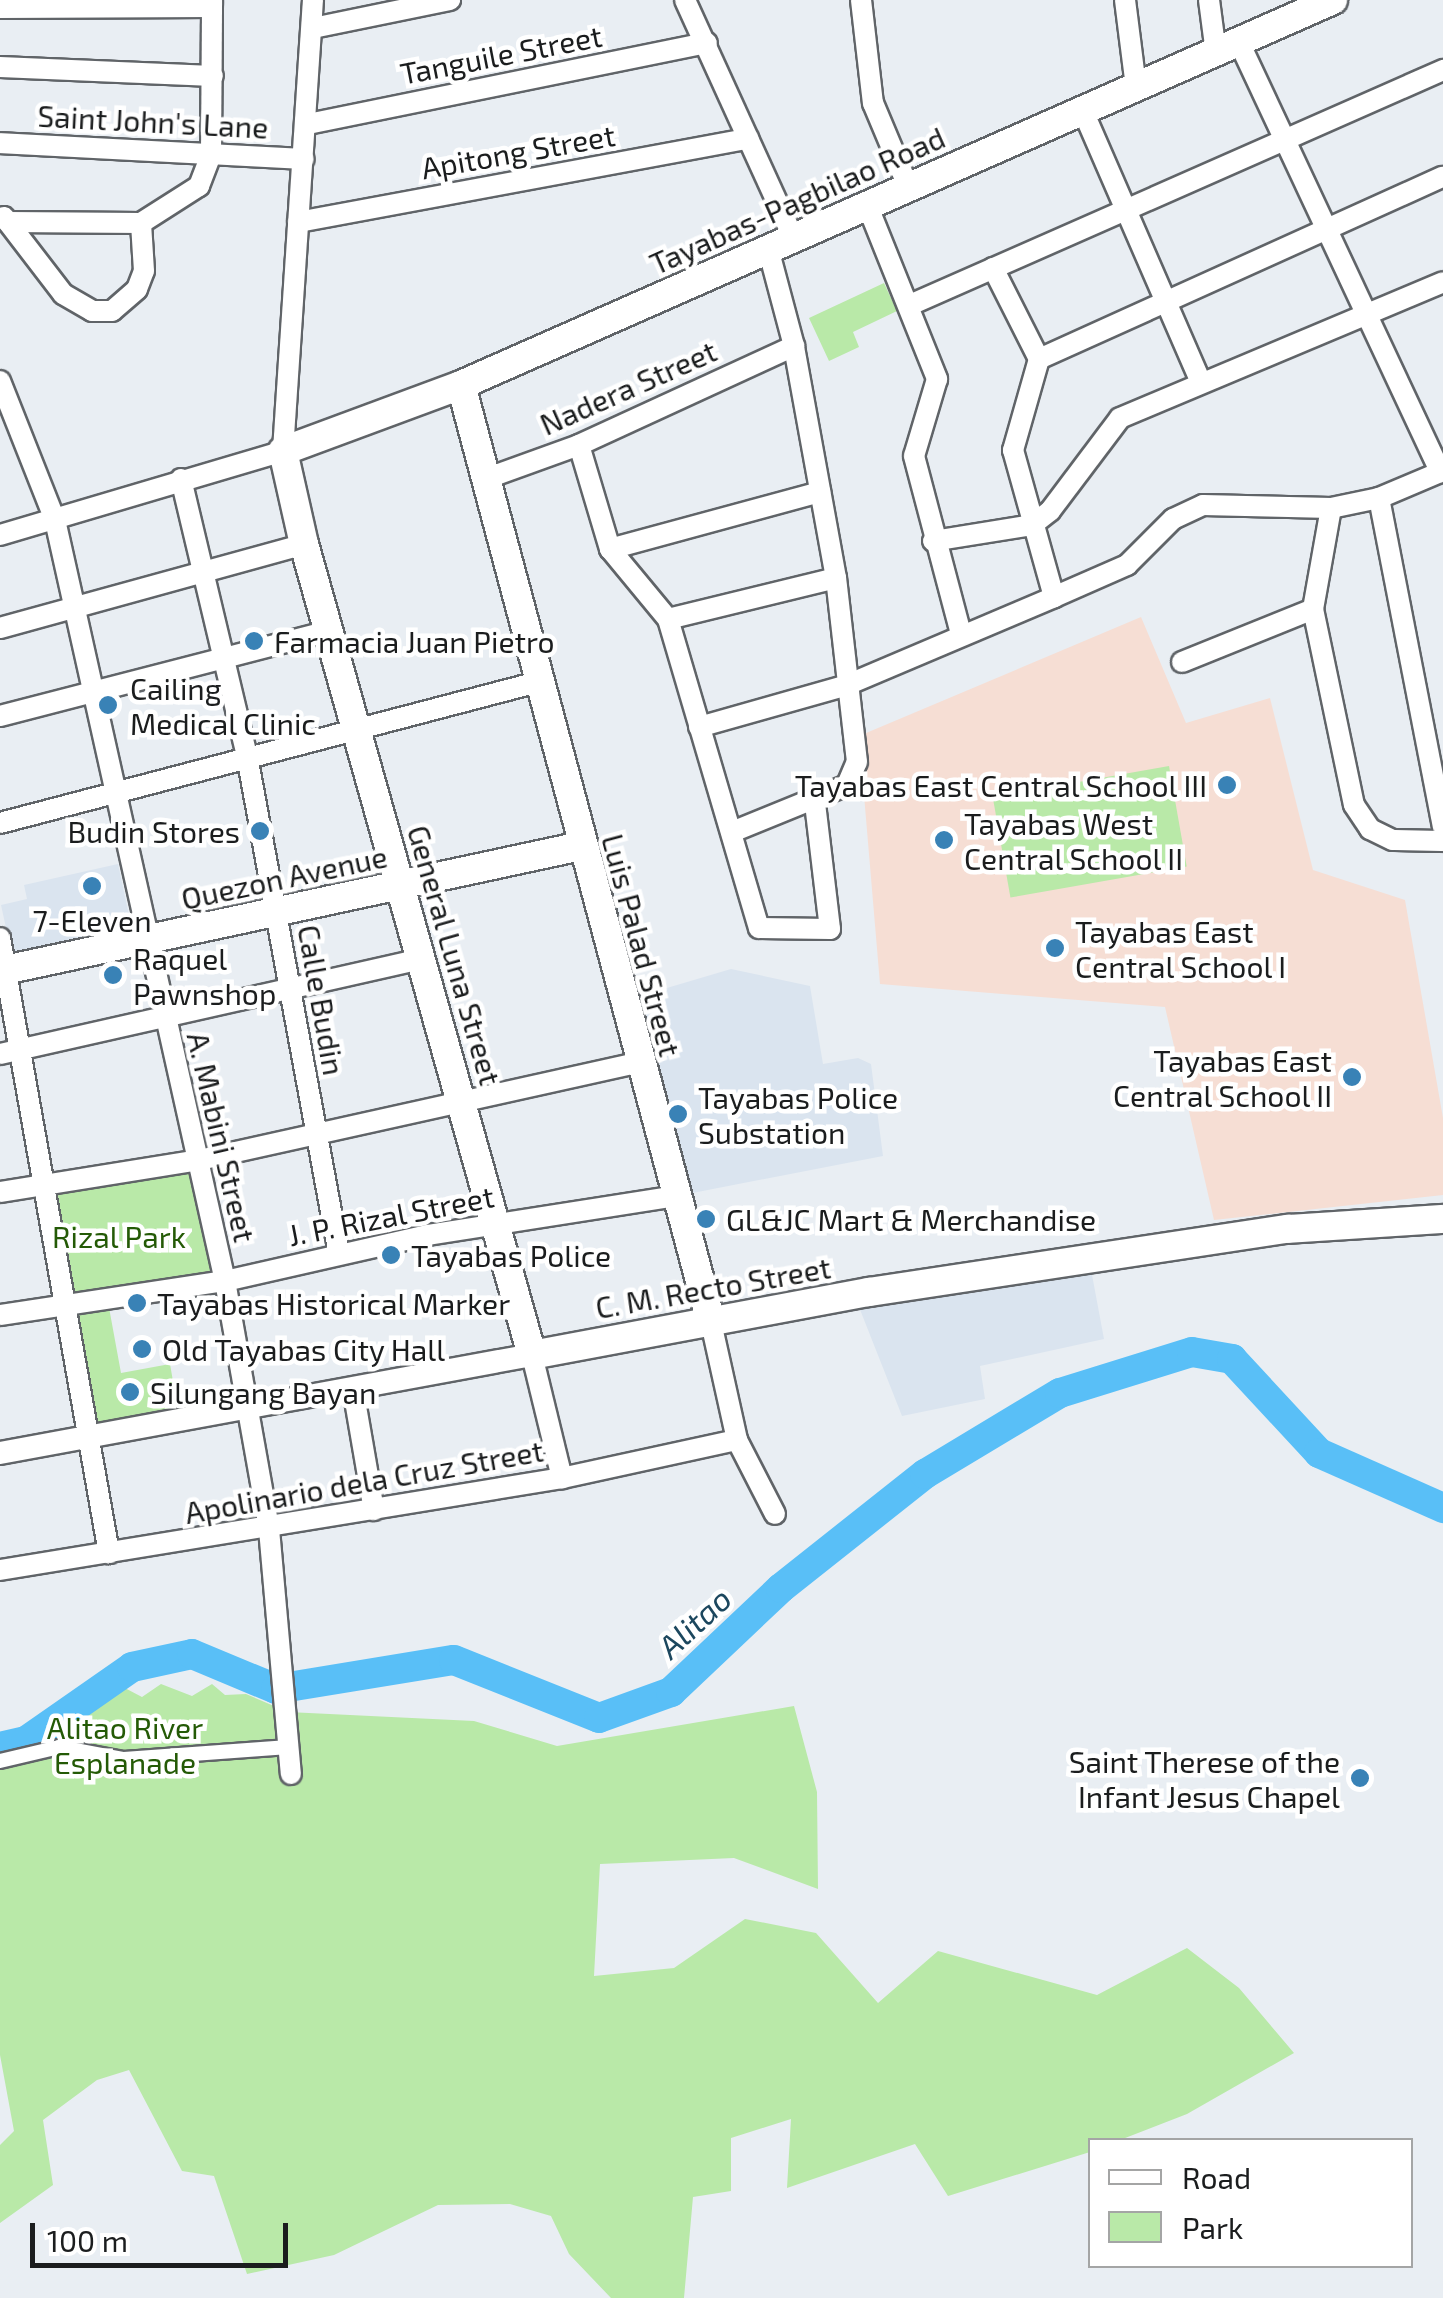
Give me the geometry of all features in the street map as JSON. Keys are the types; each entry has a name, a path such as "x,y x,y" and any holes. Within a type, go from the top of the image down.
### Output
{"main road":[{"name":"Tayabas-Pagbilao Road","path":"283,451 461,385 866,202 1227,47 1293,9 1333,0"},
{"name":"Luis Palad Street","path":"461,385 710,1318"},
{"name":"General Luna Street","path":"283,451 304,544 464,1102 532,1355"},
{"name":"Quezon Avenue","path":"3,970 581,846"},
{"name":"C. M. Recto Street","path":"532,1355 710,1318 1288,1230 1443,1219"}],"street":[{"path":"0,534 283,451 308,124 313,0"},
{"path":"313,28 450,0"},
{"path":"685,0 748,140 780,242 794,346 836,578 856,762 847,786 814,795 732,832"},
{"path":"861,0 873,103 907,184"},
{"path":"1125,0 1136,87"},
{"path":"699,726 847,685 1127,565 1174,519 1202,505 1331,508 1379,498 1441,472 1284,140 1227,47 1209,0"},
{"path":"0,8 212,3 211,154 199,186 141,223 4,217"},
{"name":"Tanguile Street","path":"308,124 707,43"},
{"path":"0,68 212,76"},
{"path":"910,305 1443,70"},
{"path":"1084,110 1201,382"},
{"name":"Apitong Street","path":"298,222 748,140"},
{"name":"Saint John's Lane","path":"0,143 304,158"},
{"path":"1040,359 1443,178"},
{"path":"866,202 937,378 914,456 933,541 961,634"},
{"path":"4,217 63,294 92,311 125,304 144,271 141,223"},
{"path":"993,268 1040,359 1013,450 1054,597"},
{"path":"933,541 1032,525 1050,511 1120,418 1201,382 1368,318 1443,282"},
{"name":"Nadera Street","path":"485,480 579,444 794,346"},
{"name":"A. Mabini Street","path":"0,381 55,520 145,940 225,1281 269,1529 285,1657 291,1774"},
{"path":"579,444 610,549 668,619 758,928 825,932 832,923 814,795"},
{"name":"Calle Budin","path":"182,479 247,756 338,1255"},
{"path":"610,549 820,492"},
{"path":"1379,498 1443,827"},
{"path":"1331,508 1314,609 1354,805 1370,829 1393,840 1443,841"},
{"path":"0,628 304,544"},
{"path":"668,619 836,578"},
{"path":"1182,662 1314,609"},
{"path":"0,716 328,631"},
{"path":"0,823 114,790 538,682"},
{"path":"0,938 10,1052 44,1185 108,1553"},
{"path":"10,1052 164,1021 421,959"},
{"path":"0,1192 198,1160 640,1062"},
{"name":"J. P. Rizal Street","path":"0,1315 66,1309 225,1281 497,1224 676,1196"},
{"name":"Luis Palad Street","path":"710,1318 737,1440 775,1514"},
{"name":"C. M. Recto Street","path":"0,1454 532,1355"},
{"name":"General Luna Street","path":"532,1355 562,1478"},
{"path":"352,1389 374,1510"},
{"name":"Apolinario dela Cruz Street","path":"0,1570 562,1478 737,1440"},
{"path":"0,1761 59,1747 124,1759 289,1747"}],"shaded area":[{"path":"1141,617 1186,723 1270,698 1313,870 1405,900 1443,1118 1443,1195 1214,1220 1165,1007 880,984 859,736"},
{"path":"118,864 133,934 13,960 1,905 27,899 24,885"},
{"path":"731,969 810,986 823,1064 858,1058 871,1064 883,1156 677,1196 623,1001"},
{"path":"1090,1264 1104,1339 980,1366 985,1399 902,1416 857,1302"}],"green space":[{"path":"884,283 897,311 853,332 859,347 829,361 809,318"},
{"path":"1169,766 1187,866 1010,898 993,797"},
{"name":"Rizal Park","path":"199,1160 225,1281 108,1302 121,1373 170,1364 178,1410 91,1425 44,1185"},
{"name":"Alitao River Esplanade","path":"161,1684 192,1696 212,1684 225,1695 246,1694 288,1712 474,1721 557,1746 794,1706 817,1792 818,1889 734,1858 600,1864 594,1976 674,1968 745,1919 816,1933 878,2003 938,1951 1097,1995 1187,1948 1239,1988 1294,2053 1187,2114 1125,2138 1088,2138 1088,2153 948,2196 915,2144 787,2188 791,2119 731,2138 731,2191 693,2197 684,2298 611,2298 569,2254 551,2216 510,2204 438,2205 334,2255 247,2274 214,2176 182,2171 129,2070 97,2080 43,2120 53,2185 0,2223 0,2145 14,2131 0,2055 0,1747 26,1741 79,1704 109,1698 121,1686 142,1697"}],"waterway":[{"name":"Alitao","path":"0,1747 26,1741 132,1667 192,1654 276,1689 454,1660 599,1718 671,1692 781,1588 925,1474 1060,1393 1192,1352 1232,1359 1319,1453 1443,1508"}],"place":[{"name":"Farmacia Juan Pietro","path":"254,641"},
{"name":"Cailing Medical Clinic","path":"108,705"},
{"name":"Tayabas East Central School III","path":"1227,785"},
{"name":"Budin Stores","path":"260,831"},
{"name":"Tayabas West Central School II","path":"944,840"},
{"name":"7-Eleven","path":"92,886"},
{"name":"Tayabas East Central School I","path":"1055,948"},
{"name":"Raquel Pawnshop","path":"113,975"},
{"name":"Tayabas East Central School II","path":"1352,1077"},
{"name":"Tayabas Police Substation","path":"678,1114"},
{"name":"GL&JC Mart & Merchandise","path":"706,1219"},
{"name":"Tayabas Police","path":"391,1255"},
{"name":"Tayabas Historical Marker","path":"137,1303"},
{"name":"Old Tayabas City Hall","path":"142,1349"},
{"name":"Silungang Bayan","path":"130,1392"},
{"name":"Saint Therese of the Infant Jesus Chapel","path":"1360,1778"}]}
